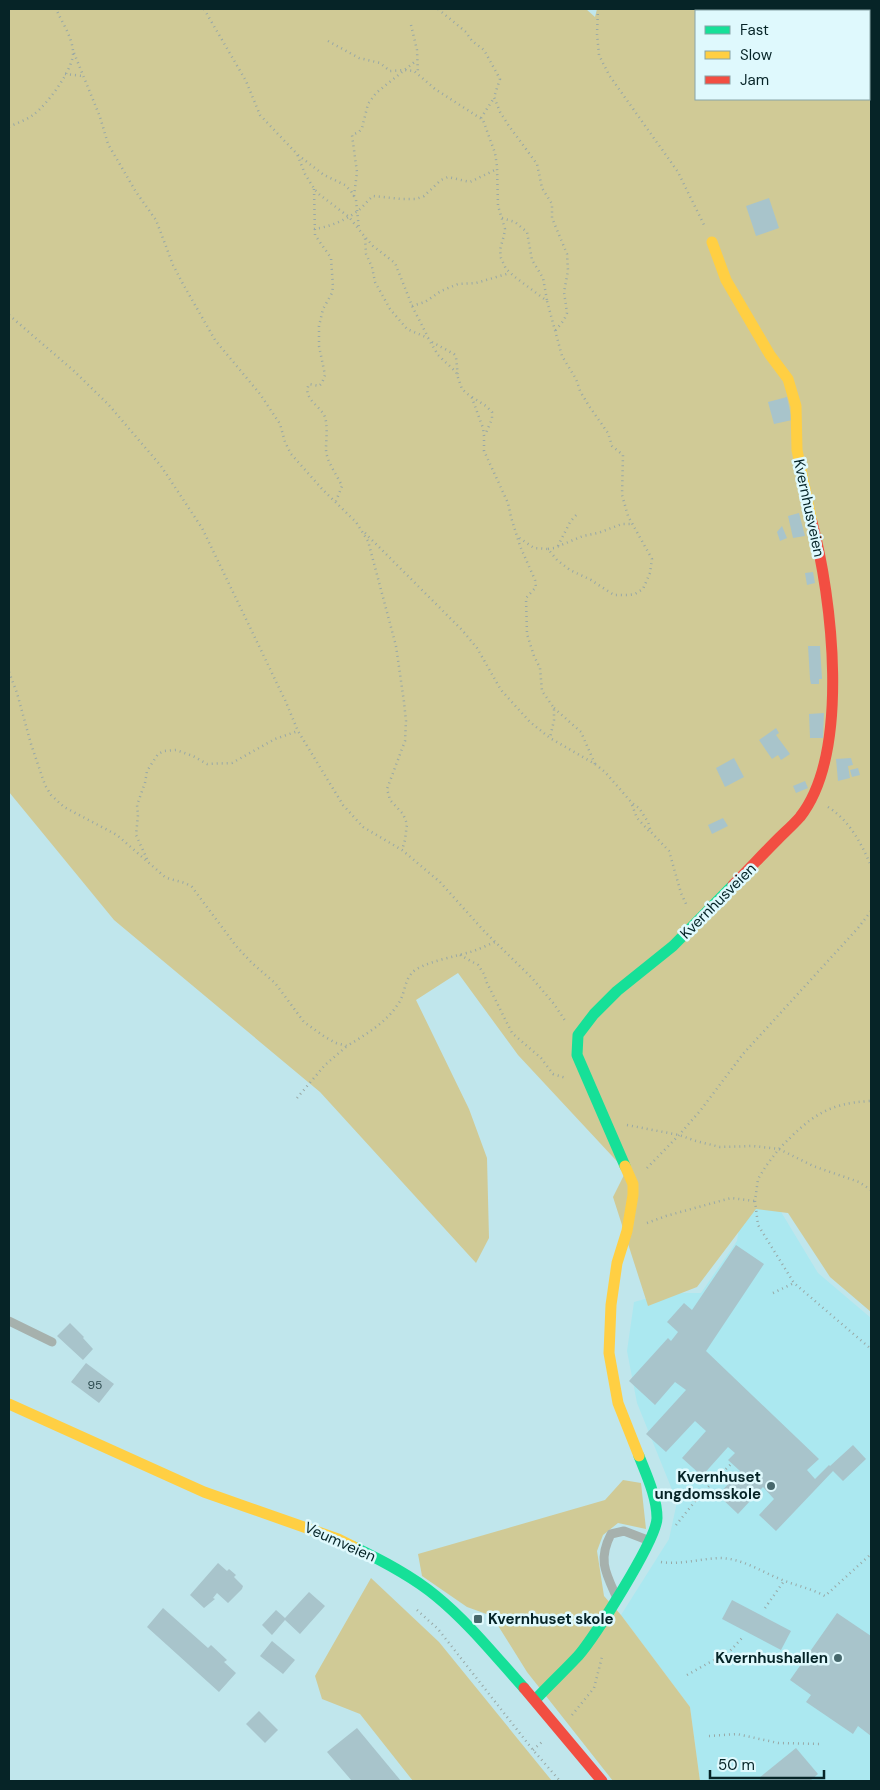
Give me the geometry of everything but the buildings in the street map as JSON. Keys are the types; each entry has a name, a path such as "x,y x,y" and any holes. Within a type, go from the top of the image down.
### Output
{"street":[{"name":"Kvernhusveien","path":"576,1044 578,1035 602,1005 673,946 800,817 812,796 820,775 829,740 834,680 830,632 820,553 808,509 797,450 796,406 788,379 770,354 726,280 712,242"},
{"path":"536,1700 579,1656 618,1598 650,1541 657,1519 647,1476 618,1403 609,1353 611,1305 617,1263 627,1231 633,1184 577,1054 576,1044"},
{"name":"Veumveien","path":"9,1404 204,1492 338,1539 381,1560 436,1596 457,1615 536,1700 602,1781"}],"lane":[{"path":"9,1322 52,1342"},
{"path":"618,1598 605,1574 604,1548 611,1534 624,1531 650,1541"}],"path":[{"path":"56,9 100,116 108,144 136,192 156,220 183,284 215,340 260,394 280,424 285,442 291,454 323,490 462,630 477,648 501,690 510,701 530,722 550,738 595,764 605,772 643,813 651,832"},
{"path":"204,9 246,81 260,115 297,154 324,175 349,188 354,196"},
{"path":"438,9 466,32 472,41 487,54 500,79 491,104 481,118"},
{"path":"598,9 599,55 609,75 678,172 712,242"},
{"path":"411,25 418,74"},
{"path":"328,41 359,58 380,63 390,71 405,70 418,74 424,81 454,103 481,118 495,153 498,169 498,206 504,224 500,254 503,264 510,273 548,301"},
{"path":"9,127 34,115 42,108 65,74 74,53"},
{"path":"359,229 354,196 357,172 352,135 359,132 362,128 366,110 371,99 417,60"},
{"path":"65,74 84,76"},
{"path":"494,97 500,112 509,126 536,162 542,188 552,204 552,218 566,249 568,271 564,292 567,313 555,331"},
{"path":"297,154 305,174 320,195 348,216 373,246 395,263 412,306 438,355 454,369 462,389 492,412 492,419 484,436"},
{"path":"314,229 330,226 357,211 373,196 416,199 424,196 440,180 448,177 470,182 498,169"},
{"path":"314,188 314,229 316,238 331,258 333,287 332,293 323,309 319,326 318,346 325,375 322,384 319,386 309,384 307,388 310,399 325,418 326,451 342,486 336,501"},
{"path":"502,218 515,222 527,232 532,260 543,278 560,351 576,379 580,391 608,433 612,446 624,457 622,495 632,524 643,545 650,552 652,559 647,582 643,589 635,594 625,596 614,595 591,580 570,570 557,560 548,548"},
{"path":"365,237 366,254 372,267 375,282 384,299 404,326 428,338"},
{"path":"412,306 425,302 449,287 462,283 476,283 510,273"},
{"path":"9,315 74,371 108,404 161,466 202,528 285,700 298,731 343,805 363,827 402,850 440,882 495,942 532,978 554,1004 566,1022 576,1044"},
{"path":"431,342 454,354 456,357 458,379"},
{"path":"471,396 477,407 484,436 484,451 508,503 518,537 536,585 526,598 527,634 540,668 542,691 554,708 581,732 595,764"},
{"path":"558,546 570,522 578,512"},
{"path":"518,537 534,548 548,548 622,524 632,524"},
{"path":"362,530 372,551 396,646 402,683 406,721 405,741 387,789 390,800 403,814 407,824 406,840 402,850"},
{"path":"9,672 31,744 45,785 51,795 64,807 117,835 166,877 173,881 187,883 192,887 236,946 252,964 275,983 304,1022 324,1037 348,1046"},
{"path":"550,738 554,720 554,708"},
{"path":"147,860 136,835 137,805 145,784 147,770 158,754 164,750 176,750 193,756 204,764 232,763 275,739 298,731"},
{"path":"812,796 845,821 863,848 871,866"},
{"path":"632,803 637,818 669,851 681,893 690,912 692,926"},
{"path":"633,1184 700,1111 742,1054 858,928 871,911"},
{"path":"297,1098 325,1064 394,1010 400,1003 408,978 413,971 442,959 472,952 495,942"},
{"path":"460,955 478,965 506,1018 507,1025 520,1042 541,1058 553,1074 572,1079 588,1080"},
{"path":"871,1101 840,1105 818,1114 799,1129 779,1149 766,1166 758,1180 755,1201 758,1225 794,1283 871,1349"},
{"path":"606,1123 632,1125 679,1135 720,1147 753,1146 779,1149 813,1166 853,1179 871,1190"},
{"path":"627,1231 666,1216 731,1198 755,1201"},
{"path":"773,1293 794,1283"},
{"path":"672,1531 701,1494 732,1463"},
{"path":"654,1561 671,1564 720,1558 746,1563 784,1581 812,1589 825,1596 871,1554"},
{"path":"765,1608 784,1581"},
{"path":"438,1629 533,1750 560,1781"},
{"path":"687,1675 730,1651 743,1637"},
{"path":"709,1736 737,1734 778,1743 822,1744"}],"shaded area":[{"path":"9,9 586,9 595,17 597,9 871,9 871,1312 830,1277 788,1213 756,1209 697,1287 648,1306 613,1197 626,1171 518,1055 458,973 416,1000 469,1109 487,1158 489,1238 476,1263 320,1092 114,920 9,792"},
{"name":"Kvernhuset ungdomsskole","path":"769,1192 818,1273 871,1318 871,1781 700,1781 690,1707 621,1615 669,1539 677,1502 637,1403 627,1351 634,1302 667,1293 701,1293 737,1241 741,1213"},
{"path":"623,1480 641,1483 646,1529 618,1523 603,1535 597,1551 604,1596 621,1615 690,1707 700,1781 613,1781 527,1672 492,1616 467,1607 422,1576 418,1554 605,1500"},
{"path":"371,1578 439,1642 552,1781 413,1781 360,1714 322,1699 315,1676"}],"traffic: fast":[{"path":"625,1166 577,1055 578,1035 594,1014 617,991 673,946 733,885"},
{"path":"535,1700 586,1646 624,1588 647,1546 654,1529 657,1510 651,1486 639,1456"},
{"path":"354,1547 397,1569 436,1596 471,1629 524,1688"}],"traffic: slow":[{"path":"712,242 726,280 770,355 788,379 796,406 797,450 812,522"},
{"path":"625,1166 633,1184 633,1195 627,1231 617,1263 611,1305 609,1353 618,1403 639,1456"},
{"path":"9,1404 204,1492 338,1539 354,1547"}],"traffic: jam":[{"path":"733,885 800,817 816,789 826,754 831,715 833,673 826,591 812,522"},
{"path":"524,1688 602,1781"}],"place":[{"name":"Kvernhuset ungdomsskole","path":"771,1486"},
{"name":"Kvernhuset skole","path":"478,1619"},
{"name":"Kvernhushallen","path":"838,1658"}]}
